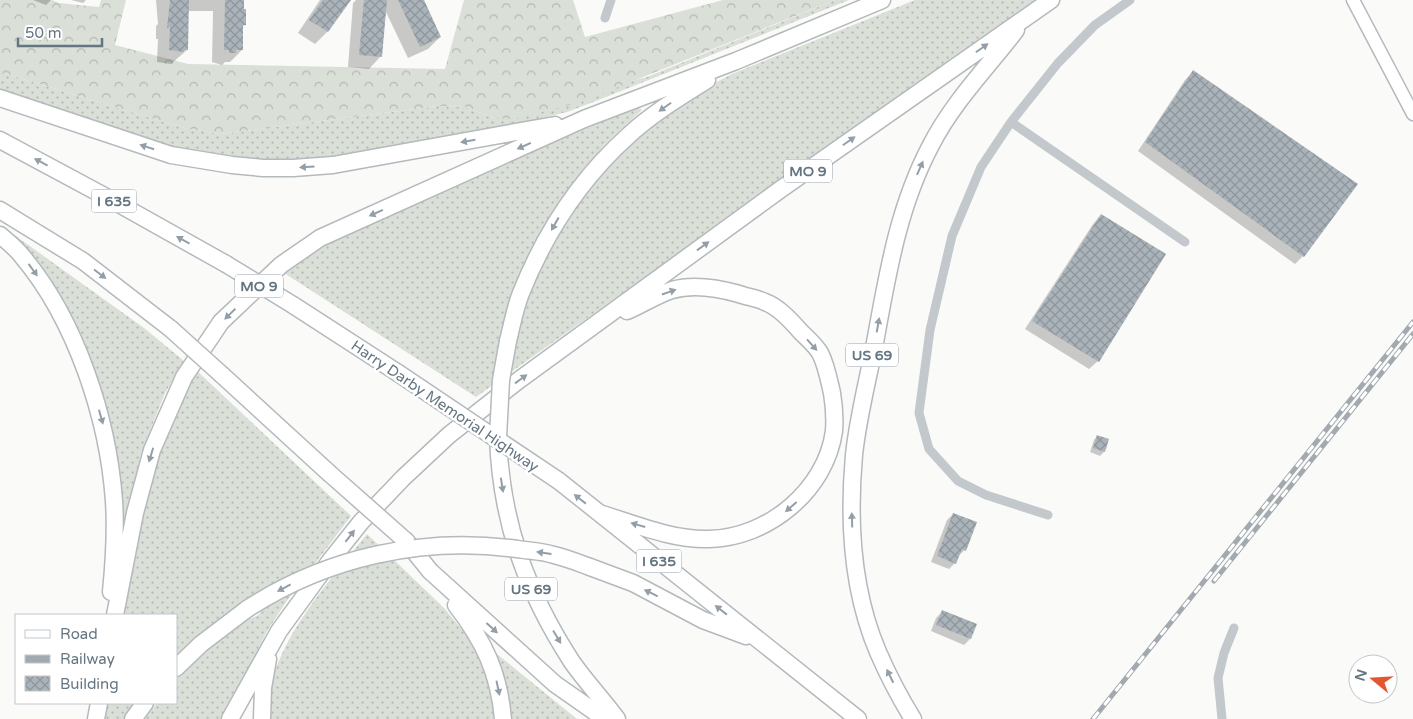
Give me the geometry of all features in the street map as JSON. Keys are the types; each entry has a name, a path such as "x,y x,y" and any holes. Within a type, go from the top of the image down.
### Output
{"highway":[{"name":"MO 9","path":"116,614 135,514 152,450 184,378 222,322 280,265 320,238 584,119 736,61 882,0"},
{"name":"MO 9","path":"230,719 279,631 330,561 361,522 403,478 449,435 519,380 781,189 1052,0"},
{"name":"US 69","path":"913,719 878,651 866,617 856,573 852,536 851,495 854,453 890,258 908,196 931,144 944,121 970,85 1025,18"},
{"name":"US 69","path":"617,719 573,663 532,591 508,518 499,468 498,437 501,380 508,341 520,295 535,261 558,219 584,182 629,135 656,113 736,61"},
{"path":"0,98 171,154 232,166 262,168 333,165 512,134 584,119"},
{"name":"Harry Darby Memorial Highway","path":"0,140 226,264 398,373 559,482 858,719"},
{"path":"0,210 83,261 171,329 406,541 470,624 483,645 497,681 503,719"},
{"path":"0,235 22,255 42,283 70,334 92,388 103,425 110,463 114,502 115,541 109,614"},
{"path":"593,327 672,290 698,287 720,289 766,302 789,319 820,353 830,380 834,405 834,431 825,460 817,476 794,505 764,525 729,537 693,539 675,536 599,514"},
{"path":"178,666 201,644 247,609 295,582 347,562 374,555 418,547 457,544 485,545 553,554 633,584 703,620 760,641"},
{"path":"430,571 555,684 605,719"},
{"path":"262,719 263,688 268,659 279,631"},
{"path":"96,719 99,704"},
{"path":"133,719 144,704"}],"street":[{"path":"605,18 611,0"},
{"path":"1048,515 986,495 958,481 930,448 919,413 930,330 952,236 981,167 1011,122 1058,63 1095,25 1130,0"},
{"path":"1353,0 1413,114"},
{"path":"1011,122 1185,242"},
{"path":"1222,719 1218,678 1224,653 1234,628"}],"green space":[{"path":"0,0 52,0 59,3 99,7 101,0 126,0 115,45 188,64 445,69 464,0 573,0 585,37 723,0 835,0 581,102 514,119 494,118 465,107 438,106 220,134 184,128 0,72"},
{"path":"835,0 849,0 567,112 495,129 353,157 285,164 199,157 0,93 0,72 184,128 220,134 438,106 465,107 494,118 647,77"},
{"path":"915,0 1035,0 476,397 281,271 346,231 637,107 642,110 605,144 564,195 529,256 514,339 532,282 562,226 609,162 654,121 705,88 732,74"},
{"path":"13,234 144,328 184,361 165,393 141,453 120,549 101,395 11,237"},
{"path":"195,369 351,516 286,602 266,633 224,719 145,719 156,704 178,704 178,678 200,654 237,623 257,616 264,609 279,580 238,606 178,656 178,614 122,614 151,473"},
{"path":"367,534 444,608 474,644 491,680 497,719 268,719 269,696 274,674 294,631 322,590"},
{"path":"497,654 577,719 511,719 509,694"},
{"path":"105,704 136,704 126,719 102,719"}],"building":[{"path":"170,0 189,0 188,50 184,50 184,52 169,50 170,27 167,28"},
{"path":"225,0 244,0 244,9 246,9 246,25 243,25 243,50 236,50 236,53 229,53 229,50 224,50"},
{"path":"323,0 351,0 328,32 309,20"},
{"path":"364,0 387,0 382,57 359,55"},
{"path":"398,0 424,0 441,37 420,47"},
{"path":"1193,70 1358,184 1304,257 1145,142"},
{"path":"1101,214 1166,254 1099,362 1032,321"},
{"path":"1097,435 1109,439 1105,452 1093,448"},
{"path":"953,513 977,522 966,551 962,549 956,564 937,556"},
{"path":"942,610 977,624 971,639 936,625"}],"railway":[{"path":"1093,719 1413,322"},
{"path":"1214,581 1413,334"}]}
